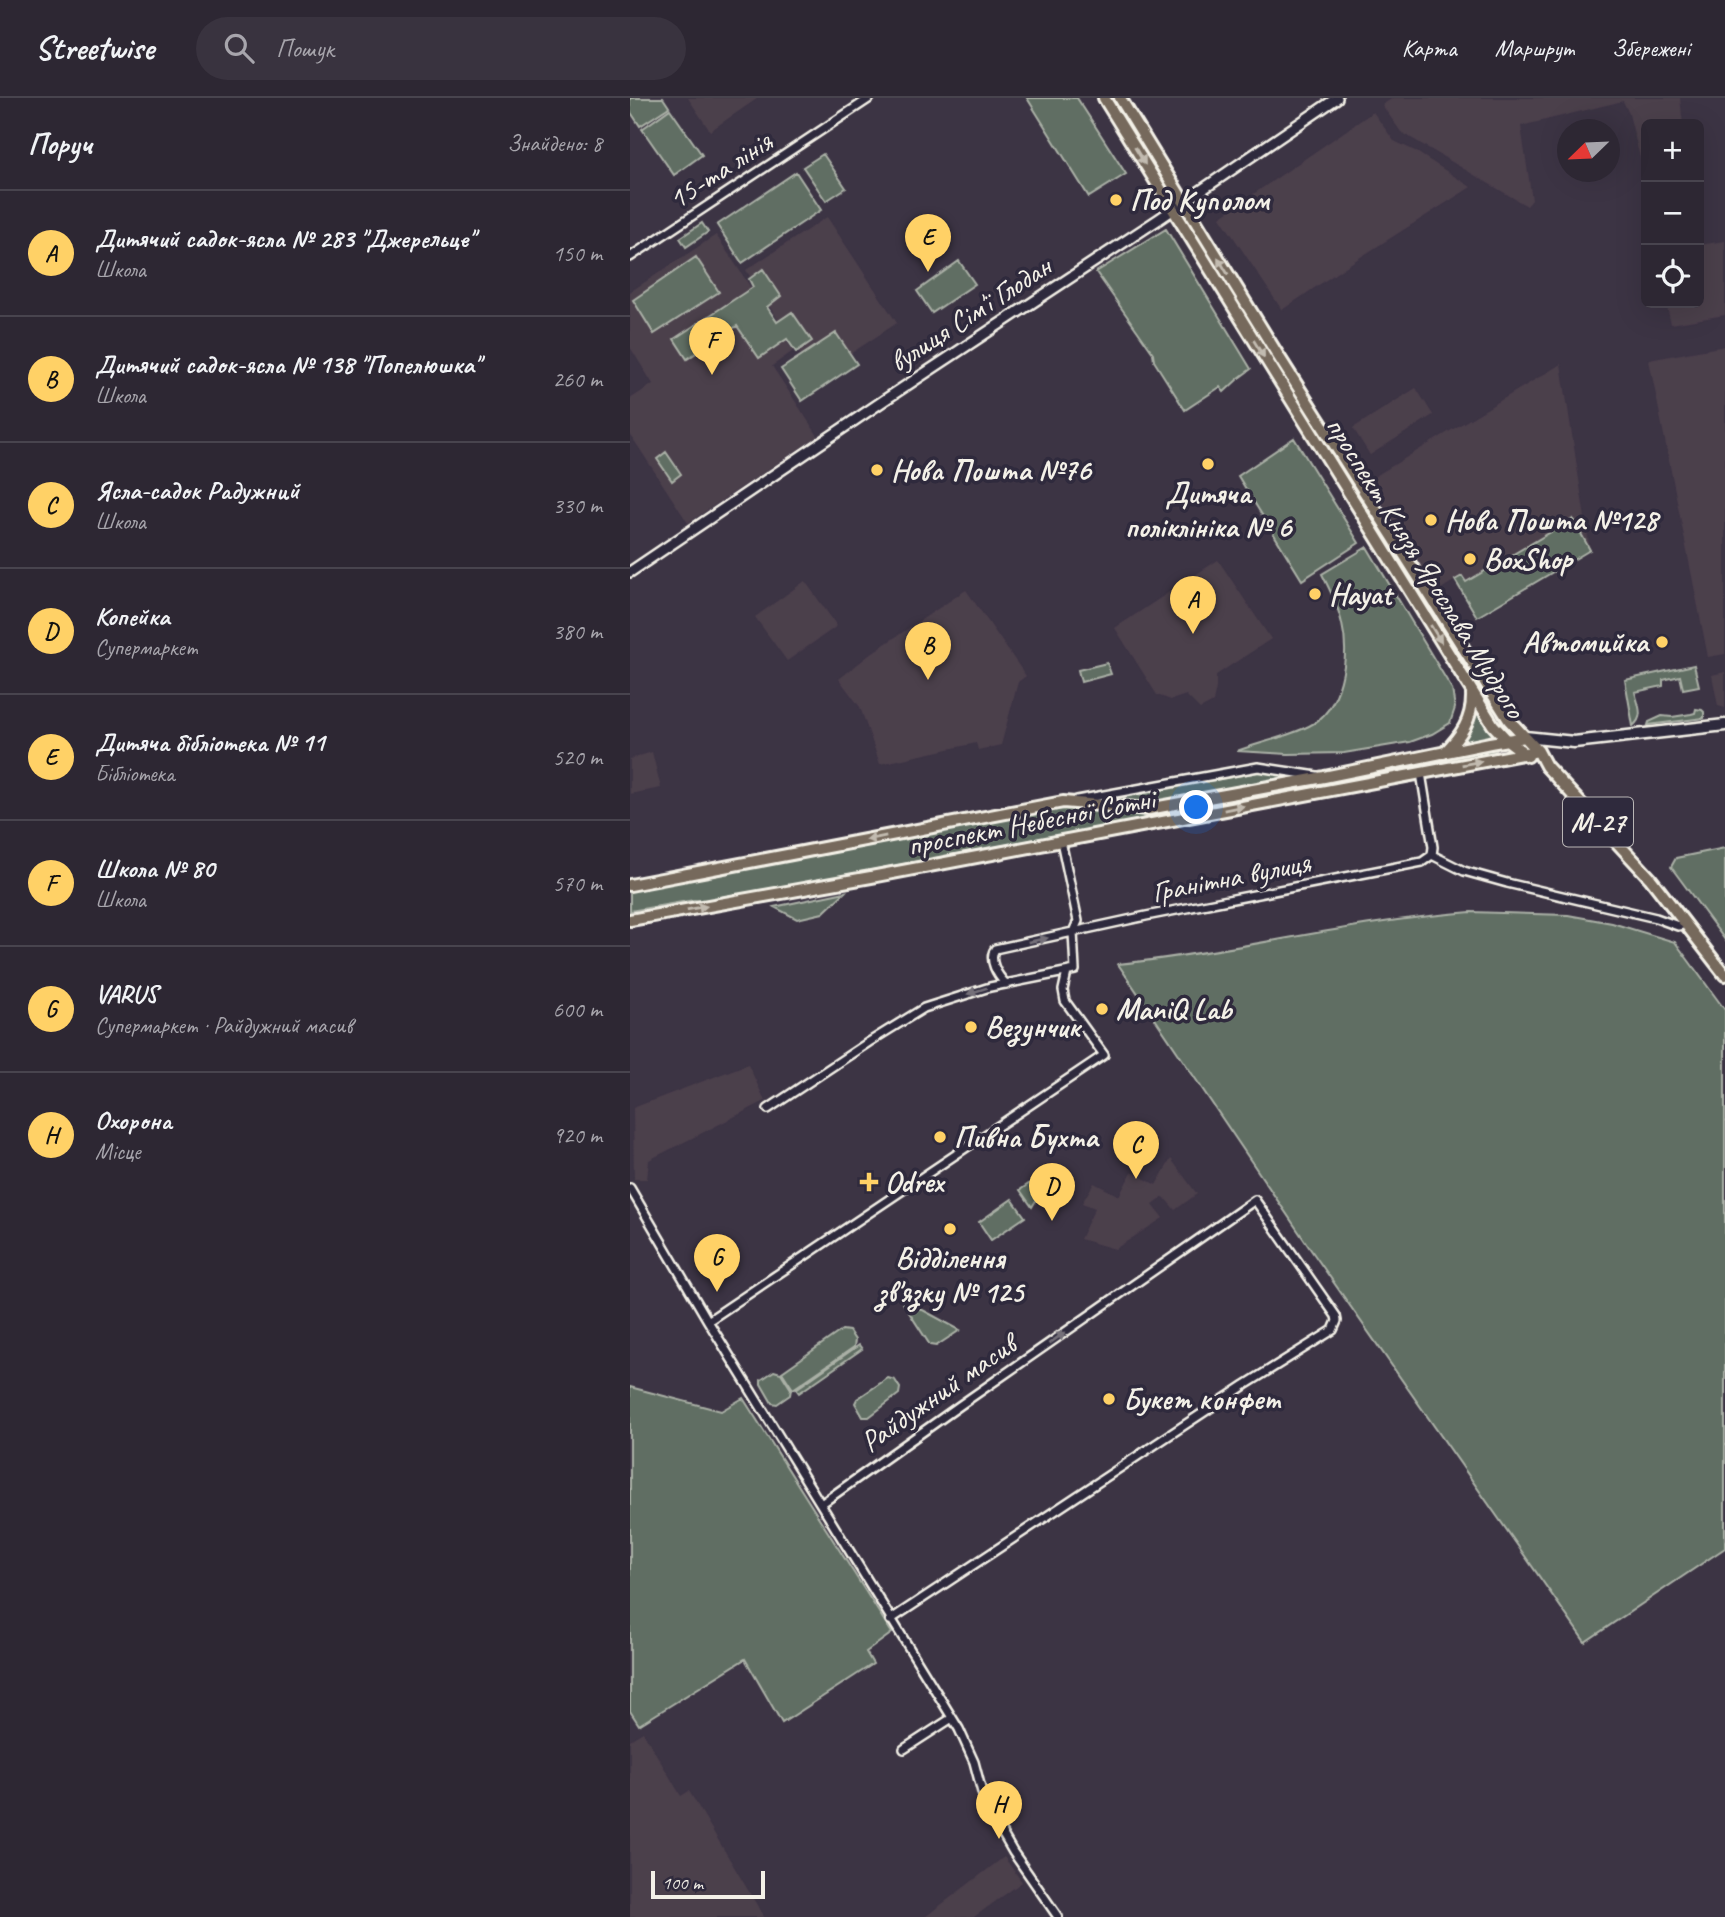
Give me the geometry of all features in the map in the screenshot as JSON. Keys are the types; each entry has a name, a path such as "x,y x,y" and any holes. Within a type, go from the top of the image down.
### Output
{"main road":[{"name":"проспект Князя Ярослава Мудрого","path":"1104,98 1493,725 1524,754 1546,766"},
{"name":"проспект Князя Ярослава Мудрого","path":"1120,98 1313,412 1509,720 1538,751 1546,766"},
{"path":"1443,753 1459,737 1467,723 1473,708 1472,691"},
{"name":"проспект Небесної Сотні","path":"630,920 1524,754 1564,742 1725,725"},
{"name":"проспект Небесної Сотні","path":"630,885 1063,802 1148,810 1525,737 1564,742"},
{"name":"М-27","path":"1546,766 1650,878 1725,975"}],"street":[{"name":"15-та лінія","path":"630,257 870,98"},
{"name":"вулиця Сім'ї Глодан","path":"630,572 1337,98"},
{"path":"1063,802 1258,767 1324,777"},
{"path":"1420,773 1433,847 1432,855 1464,871 1486,877 1656,918 1678,926 1686,924"},
{"path":"768,1108 921,1010 990,987 1075,970 1073,932 1078,921 1061,841"},
{"name":"Гранітна вулиця","path":"1006,984 997,975 992,957 995,949 1422,862 1432,855"},
{"path":"708,1321 1104,1055 1065,1001 1063,995 1067,972"},
{"path":"630,1188 708,1321 959,1729 994,1819 1013,1852 1058,1917"},
{"name":"Райдужний масив","path":"821,1504 1255,1200 1336,1316 1333,1330 1245,1385 890,1620"},
{"path":"904,1749 952,1718"}],"shaded area":[{"path":"688,98 758,98 710,131"},
{"path":"1393,98 1680,98 1682,119 1641,119 1641,161 1623,101 1521,126 1532,200 1527,206 1401,132 1382,105"},
{"path":"1373,112 1394,141 1415,151 1471,187 1282,310 1220,217"},
{"path":"827,217 897,323 815,377 746,270"},
{"path":"716,235 793,351 772,366 818,436 688,523 630,434 630,399 653,384 630,347 630,292"},
{"path":"1725,241 1725,315 1671,324 1667,308 1704,308 1704,244"},
{"path":"1725,346 1725,654 1708,657 1649,360"},
{"path":"1561,364 1590,550 1573,519 1466,582 1462,576 1436,592 1369,480"},
{"path":"1416,388 1433,415 1370,455 1353,428"},
{"path":"1218,560 1271,639 1216,675 1213,702 1200,709 1186,695 1171,700 1157,695 1115,628"},
{"path":"805,581 837,626 787,661 755,617"},
{"path":"966,590 1026,676 1018,682 1001,745 978,750 976,743 880,764 860,707 839,679 873,652"},
{"path":"1725,672 1725,708 1718,706 1712,675"},
{"path":"652,752 661,788 630,794 630,759"},
{"path":"748,1064 765,1101 649,1160 647,1179 634,1179 633,1108"},
{"path":"1171,1159 1197,1194 1175,1210 1164,1197 1153,1205 1163,1218 1115,1249 1080,1239 1095,1208 1082,1203 1094,1183 1119,1196 1132,1172 1156,1185"},
{"path":"643,1732 681,1796 689,1791 764,1917 630,1917 630,1740"},
{"path":"1004,1857 1022,1882 974,1917 925,1917"}],"green space":[{"path":"630,98 663,98 669,107 640,126 630,111"},
{"path":"1027,98 1077,98 1126,174 1089,197"},
{"path":"670,109 702,155 674,175 642,129"},
{"path":"823,154 846,188 826,201 803,167"},
{"path":"796,172 821,210 742,263 717,225"},
{"path":"927,219 934,229 919,239 912,229"},
{"path":"702,223 708,232 686,247 680,238"},
{"path":"1190,224 1343,471 1340,473 1187,226"},
{"path":"1166,229 1251,369 1224,392 1220,387 1185,410 1154,361 1153,353 1096,272"},
{"path":"696,257 719,292 654,334 633,300"},
{"path":"959,261 975,284 932,313 917,291"},
{"path":"763,269 781,296 767,307 777,322 792,312 812,341 796,352 787,339 759,358 737,326 687,359 674,339 753,287 749,279"},
{"path":"836,333 857,364 802,401 781,369"},
{"path":"1294,438 1359,543 1302,580 1238,476"},
{"path":"666,452 681,474 672,481 657,459"},
{"path":"1573,519 1590,550 1477,617 1455,580 1462,576 1466,582"},
{"path":"1367,547 1452,689 1455,708 1450,723 1432,734 1410,742 1344,753 1237,751 1301,730 1320,718 1329,708 1341,681 1345,652 1342,624 1322,574"},
{"path":"1107,663 1111,674 1081,682 1078,670"},
{"path":"1694,665 1699,686 1683,689 1680,676 1663,680 1663,686 1635,692 1640,714 1633,726 1625,680"},
{"path":"1475,709 1494,732 1492,736 1460,743"},
{"path":"1696,709 1704,712 1704,718 1648,725 1662,716 1691,714 1695,713"},
{"path":"1496,750 1496,753 706,901 694,900 630,911 630,890 1057,810 1072,808 1144,814 1159,812"},
{"path":"1258,772 1295,776 1295,779 1164,803 1109,800"},
{"path":"1725,848 1725,940 1671,867 1676,858"},
{"path":"845,892 823,913 797,919 774,907"},
{"path":"1471,912 1568,915 1612,923 1675,942 1725,1010 1725,1548 1585,1642 1311,1250 1118,964 1382,922"},
{"path":"1055,1166 1069,1173 1051,1200 1040,1194 1032,1207 1020,1190"},
{"path":"1012,1199 1025,1217 991,1240 979,1222"},
{"path":"906,1301 960,1330 936,1346 930,1345 903,1303"},
{"path":"842,1330 849,1331 855,1340 854,1347 793,1389 782,1372"},
{"path":"859,1345 862,1349 799,1393 796,1389"},
{"path":"774,1371 781,1373 791,1389 790,1395 777,1404 772,1403 761,1384 761,1380"},
{"path":"888,1378 895,1380 900,1388 899,1394 869,1417 863,1417 855,1403 857,1399"},
{"path":"630,1387 721,1411 743,1398 892,1633 866,1652 873,1664 782,1723 745,1659 639,1725 630,1711"}],"place":[{"name":"Под Куполом","path":"1116,200"},
{"name":"Дитяча бібліотека № 11","path":"928,272"},
{"name":"Школа № 80","path":"712,375"},
{"name":"Дитяча поліклініка № 6","path":"1208,464"},
{"name":"Нова Пошта №76","path":"877,470"},
{"name":"Нова Пошта №128","path":"1431,520"},
{"name":"BoxShop","path":"1470,559"},
{"name":"Hayat","path":"1315,594"},
{"name":"Дитячий садок-ясла № 283 \"Джерельце\"","path":"1193,634"},
{"name":"Автомийка","path":"1662,642"},
{"name":"Дитячий садок-ясла № 138 \"Попелюшка\"","path":"928,680"},
{"name":"ManiQ Lab","path":"1102,1009"},
{"name":"Везунчик","path":"971,1027"},
{"name":"Пивна Бухта","path":"940,1137"},
{"name":"Ясла-садок Радужний","path":"1136,1179"},
{"name":"Odrex","path":"869,1182"},
{"name":"Копейка","path":"1052,1221"},
{"name":"Відділення зв'язку № 125","path":"950,1229"},
{"name":"VARUS","path":"717,1292"},
{"name":"Букет конфет","path":"1109,1399"},
{"name":"Охорона","path":"999,1839"}]}
